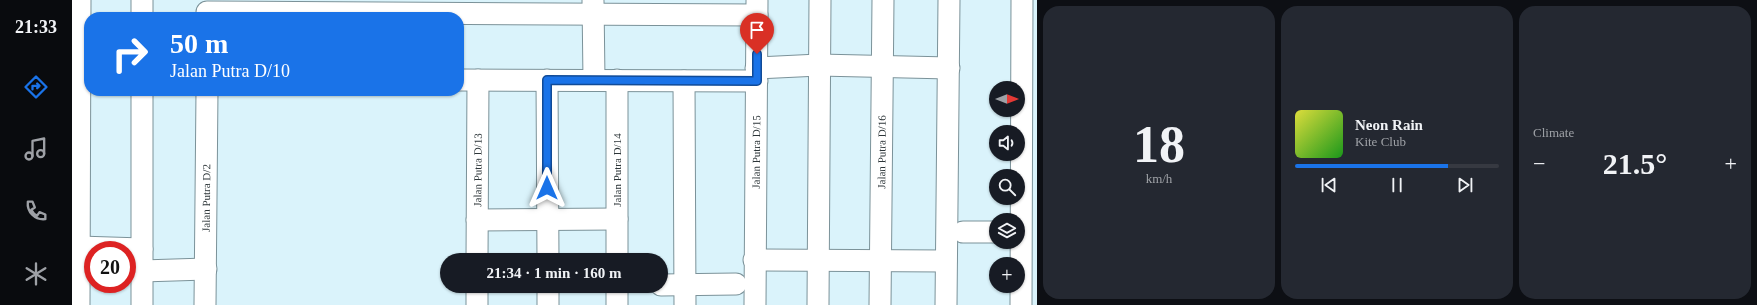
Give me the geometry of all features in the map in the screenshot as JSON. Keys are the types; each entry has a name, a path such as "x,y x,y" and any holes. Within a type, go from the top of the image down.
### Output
{"street":[{"path":"80,0 84,25"},
{"path":"142,0 142,12"},
{"path":"818,305 820,0"},
{"name":"Jalan Putra D/16","path":"880,305 883,0"},
{"path":"946,305 949,0"},
{"path":"1022,0 1025,213"},
{"path":"593,7 594,80"},
{"path":"207,10 757,7"},
{"name":"Jalan Putra D/15","path":"755,305 754,260 757,7"},
{"path":"469,80 684,81 819,66 949,68"},
{"path":"79,305 79,247 84,67"},
{"name":"Jalan Putra D/13","path":"469,80 477,220 477,253"},
{"path":"547,80 548,253"},
{"name":"Jalan Putra D/14","path":"617,80 617,253"},
{"path":"684,81 685,305"},
{"path":"142,96 142,305"},
{"name":"Jalan Putra D/2","path":"205,305 207,96"},
{"path":"477,220 617,219"},
{"path":"963,232 989,232"},
{"path":"79,247 142,249"},
{"path":"1021,305 1024,249"},
{"path":"754,260 946,261"},
{"path":"142,271 206,269"},
{"path":"668,285 736,284"},
{"path":"477,293 477,305"},
{"path":"548,293 548,305"},
{"path":"617,293 617,305"}],"route":[{"path":"547,188 547,80 757,81 757,54"}]}
